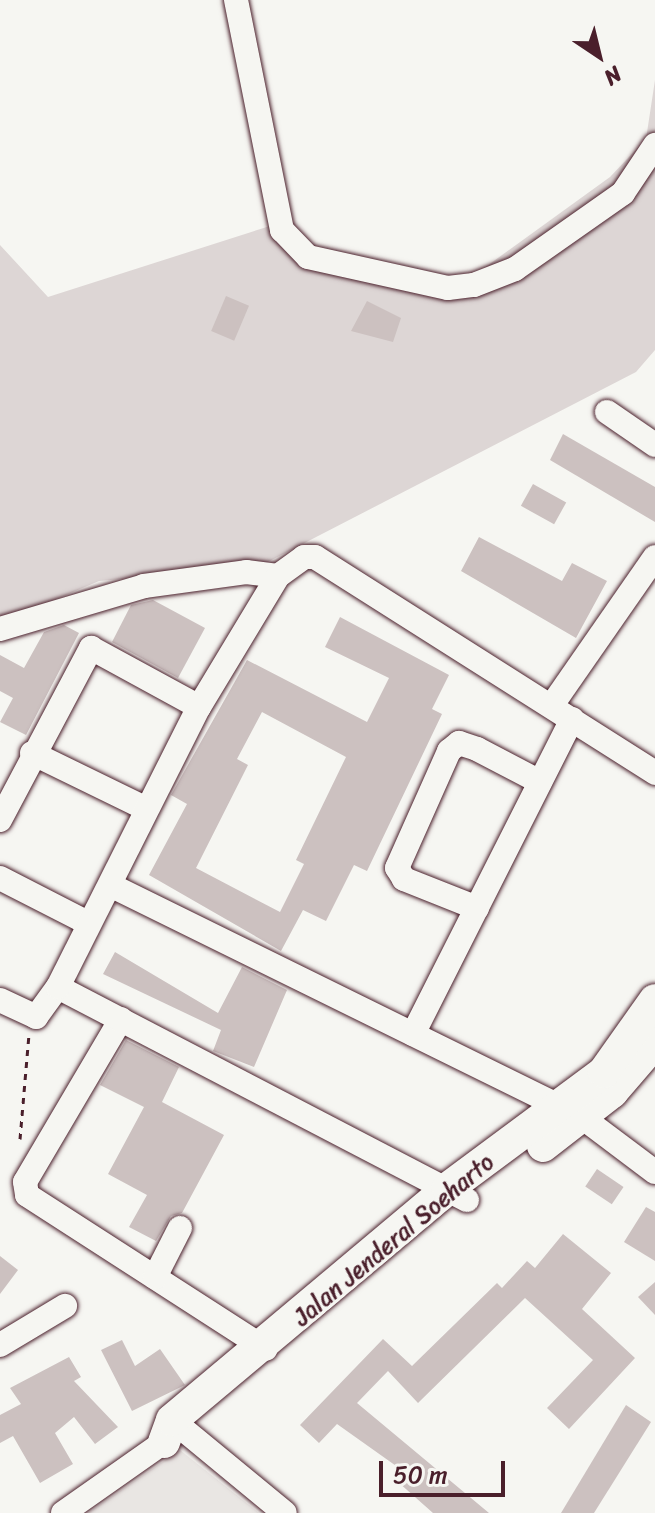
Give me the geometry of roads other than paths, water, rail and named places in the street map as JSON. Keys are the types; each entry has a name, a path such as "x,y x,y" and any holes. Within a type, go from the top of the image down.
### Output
{"main road":[{"name":"Jalan Jenderal Soeharto","path":"572,1113 655,1000"},
{"name":"Jalan Jenderal Soeharto","path":"174,1433 266,1349 458,1194 572,1113 655,1042"},
{"name":"Jalan Jenderal Soeharto","path":"174,1433 458,1194"}],"street":[{"path":"236,0 282,230 308,257 448,288 474,285 515,269 623,193 655,145"},
{"path":"607,412 655,445"},
{"path":"0,1000 36,1017 58,987 145,808 199,707 278,576 295,561 315,557 655,773"},
{"path":"552,705 655,557"},
{"path":"0,629 144,586 246,572 278,576"},
{"path":"0,820 32,753 91,648 199,707"},
{"path":"413,1034 572,719"},
{"path":"477,908 404,879 397,868 449,751 459,743 477,749 540,782"},
{"path":"32,753 145,808"},
{"path":"0,878 88,923"},
{"path":"110,885 572,1113 655,1172"},
{"path":"58,987 458,1194"},
{"path":"121,1019 25,1182 27,1195 266,1349"},
{"path":"155,1277 180,1228"},
{"path":"0,1345 65,1306"},
{"path":"174,1433 285,1513"},
{"name":"Jalan Jenderal Soeharto","path":"63,1513 174,1433"}]}
